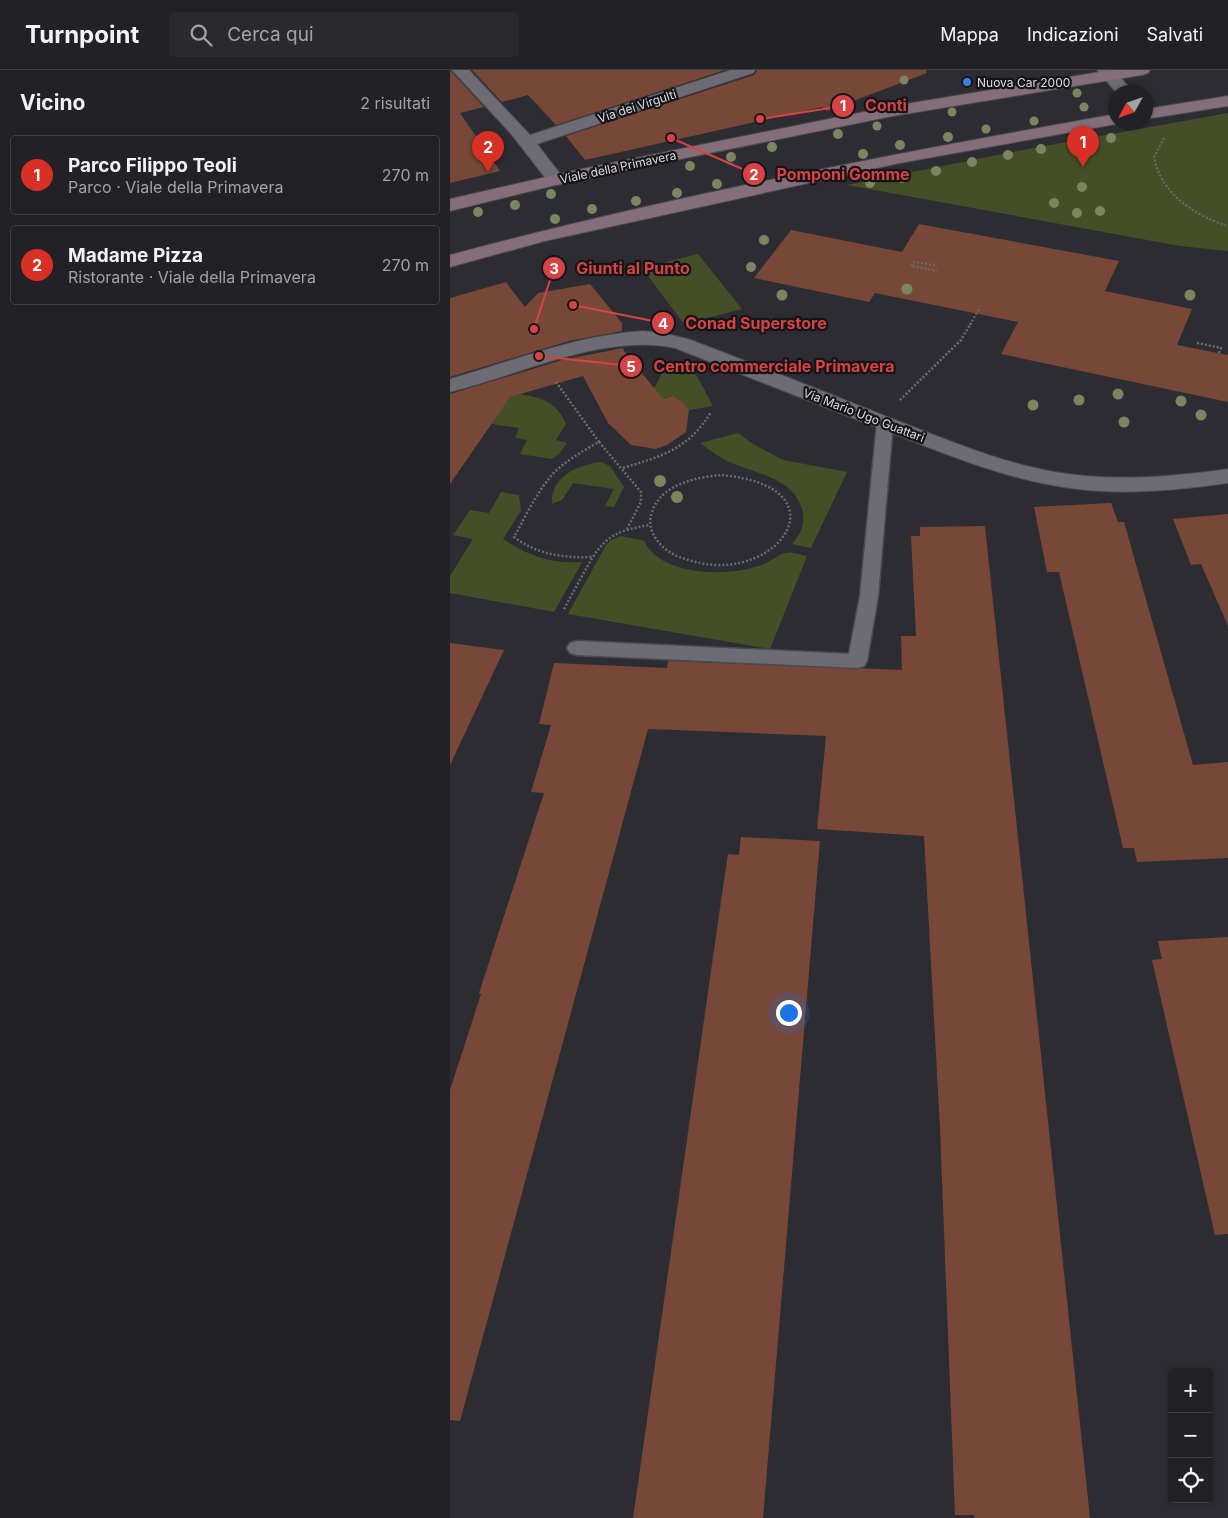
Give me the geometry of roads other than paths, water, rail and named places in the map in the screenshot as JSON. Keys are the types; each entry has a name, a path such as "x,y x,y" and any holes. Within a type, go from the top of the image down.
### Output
{"main road":[{"name":"Viale della Primavera","path":"450,205 556,180 901,110 1107,72 1142,70"},
{"path":"1153,113 1228,101"},
{"path":"450,261 542,236 900,158 1108,120"}],"street":[{"path":"460,70 527,142 556,180"},
{"name":"Via dei Virgulti","path":"527,142 747,70"},
{"path":"1107,72 1119,85"},
{"name":"Via Mario Ugo Guattari","path":"450,386 611,339 633,336 663,338 681,343 885,423 991,462 1054,478 1097,484 1139,485 1179,483 1228,476"}],"lane":[{"path":"578,648 857,662 869,596 885,423"}],"place":[{"name":"Nuova Car 2000","path":"967,82"},
{"name":"Conti","path":"760,119"},
{"name":"Pomponi Gomme","path":"671,138"},
{"name":"Parco Filippo Teoli","path":"1083,167"},
{"name":"Madame Pizza","path":"488,172"},
{"name":"Conad Superstore","path":"573,305"},
{"name":"Giunti al Punto","path":"534,329"},
{"name":"Centro commerciale Primavera","path":"539,356"}]}
